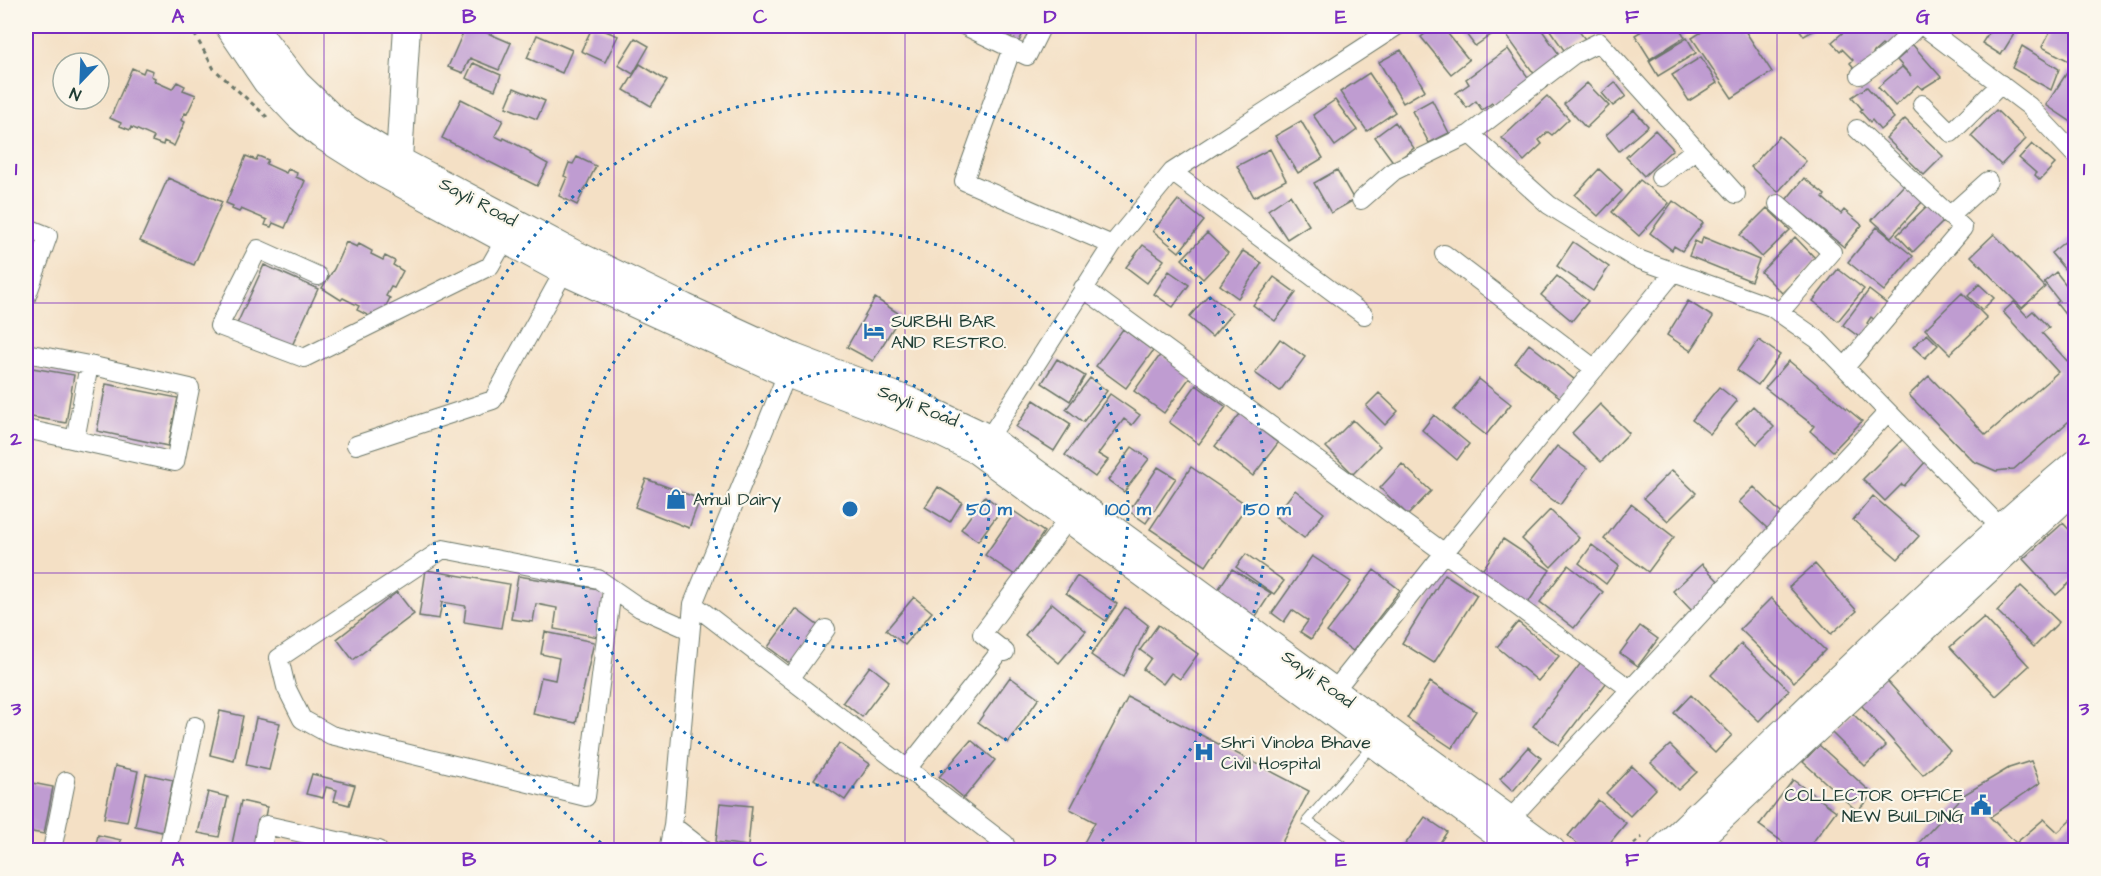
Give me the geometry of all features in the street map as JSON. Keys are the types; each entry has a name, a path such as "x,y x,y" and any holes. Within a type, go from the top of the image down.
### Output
{"main road":[{"path":"228,26 266,82 298,117 320,135 374,169 510,230"},
{"name":"Sayli Road","path":"253,26 297,83 328,114 345,127 510,230 569,262 684,307 791,365 914,402 989,438 1073,512 1334,691 1380,737 1510,819 1552,850"},
{"path":"399,160 406,26"},
{"path":"791,365 975,450 1073,512 1380,737 1518,850"},
{"path":"1687,850 2009,536 2076,462"},
{"path":"1661,850 1833,683 2009,536 2076,488"}],"street":[{"path":"965,26 1027,56 1042,26"},
{"path":"989,438 1112,245 1172,172 1396,26"},
{"path":"1860,75 1921,26 2029,106 2076,156"},
{"path":"1361,200 1394,171 1470,134 1573,55 1599,42 1736,195"},
{"path":"1012,48 964,181 1112,245"},
{"path":"1922,104 1951,133 2001,84"},
{"path":"1846,366 1963,228 1857,129"},
{"path":"1470,134 1549,205 1635,258 1771,307 1817,339 1846,366 1887,413 2009,536"},
{"path":"1660,177 1695,150"},
{"path":"1172,172 1364,315"},
{"path":"1949,216 1988,181"},
{"path":"1778,204 1832,252 1779,313"},
{"path":"26,227 48,236 26,298"},
{"path":"318,276 258,249 219,326 304,358 490,266 510,230"},
{"path":"1444,254 1595,369"},
{"path":"356,445 493,400 569,262"},
{"path":"1334,691 1674,272"},
{"path":"1083,288 1630,689"},
{"path":"26,353 190,388 175,462 26,429"},
{"path":"75,440 89,365"},
{"path":"668,850 673,826 693,604 791,365"},
{"path":"1510,819 1887,413"},
{"path":"907,770 1004,650 982,634 1073,512"},
{"path":"612,589 586,797 332,735 302,719 286,687 279,658 443,549 598,579 640,608 690,630"},
{"path":"693,604 1005,844"},
{"path":"790,679 826,629"},
{"path":"168,850 195,726"},
{"path":"52,850 66,781"},
{"path":"262,850 266,825 378,850"},
{"path":"673,826 705,850"}],"lane":[{"path":"1349,850 1308,821 1380,737"}],"path":[{"path":"190,26 214,69 270,119"}],"building":[{"path":"466,26 511,43 499,70 470,58 463,73 448,67"},
{"path":"593,26 618,36 605,62 581,51"},
{"path":"991,26 1032,26 1028,35 1023,33 1019,42 1004,34 1002,39 992,35 994,27"},
{"path":"1435,26 1447,26 1451,31 1448,34 1469,60 1451,74 1421,37"},
{"path":"1460,26 1495,26 1498,30 1475,46"},
{"path":"1522,26 1539,26 1561,57 1535,75 1507,36"},
{"path":"1547,26 1575,26 1585,39 1566,53"},
{"path":"1650,26 1678,26 1685,37 1650,59 1635,35"},
{"path":"1711,26 1742,26 1772,72 1732,98 1692,38"},
{"path":"1797,26 1822,26 1804,36"},
{"path":"1857,26 1892,26 1900,35 1885,48 1882,45 1873,53 1876,56 1860,75 1850,63 1853,60 1832,42 1848,28 1851,31"},
{"path":"1993,26 2019,26 2001,55 1982,43"},
{"path":"2053,26 2076,26 2076,53 2071,62 2042,47"},
{"path":"537,35 572,50 562,73 527,58"},
{"path":"635,38 649,46 633,74 618,65"},
{"path":"1687,38 1696,53 1658,76 1649,61"},
{"path":"1912,44 1941,77 1922,89 1918,85 1895,106 1878,87 1902,67 1911,76 1897,60"},
{"path":"2022,46 2059,69 2051,90 2012,68"},
{"path":"1508,49 1530,80 1494,105 1492,103 1482,110 1476,101 1467,108 1456,93 1469,84 1466,79"},
{"path":"1401,50 1425,90 1403,103 1379,62"},
{"path":"1701,57 1717,83 1689,101 1672,75"},
{"path":"473,63 501,75 495,90 466,78"},
{"path":"640,64 667,81 651,106 624,90"},
{"path":"132,68 143,73 145,68 153,71 151,76 155,78 154,81 172,89 177,82 185,86 183,90 196,95 187,114 185,113 181,120 185,122 174,146 164,141 163,145 152,141 154,137 131,127 130,130 120,126 121,123 110,118"},
{"path":"2068,71 2076,76 2076,120 2073,123 2046,105"},
{"path":"1369,73 1395,112 1367,131 1340,92"},
{"path":"1615,82 1626,96 1613,106 1602,93"},
{"path":"1587,83 1609,106 1586,128 1564,104"},
{"path":"1867,87 1894,118 1880,130 1860,111 1862,109 1852,97"},
{"path":"514,88 545,101 537,119 506,107"},
{"path":"1547,96 1569,119 1552,135 1548,132 1539,140 1542,144 1524,161 1502,138"},
{"path":"461,99 503,120 495,136 503,140 504,138 531,152 530,154 548,164 537,186 442,138"},
{"path":"1335,100 1357,130 1335,146 1313,115"},
{"path":"1432,100 1449,133 1429,143 1412,111"},
{"path":"1634,110 1648,126 1619,151 1606,135"},
{"path":"1996,110 2026,139 2001,165 1971,136"},
{"path":"1905,119 1943,156 1924,175 1886,138"},
{"path":"1301,121 1323,158 1298,173 1275,136"},
{"path":"1395,122 1414,148 1394,163 1375,137"},
{"path":"1655,130 1673,149 1644,176 1626,157"},
{"path":"1779,136 1806,161 1778,192 1751,167"},
{"path":"2032,144 2055,164 2040,180 2035,175 2036,173 2019,158"},
{"path":"1270,149 1286,180 1254,197 1237,166"},
{"path":"246,156 256,160 258,156 268,160 266,164 286,173 288,169 297,173 296,177 305,181 285,228 273,223 271,227 265,225 267,220 241,209 239,212 226,203"},
{"path":"577,157 596,166 577,205 559,196 567,177 564,176 569,163 573,164"},
{"path":"1599,169 1622,191 1598,216 1575,195"},
{"path":"1337,170 1354,200 1331,213 1314,183"},
{"path":"168,178 222,202 194,265 140,241"},
{"path":"1804,178 1825,195 1823,198 1841,214 1844,210 1862,225 1844,247 1786,200"},
{"path":"1640,180 1669,203 1639,236 1612,212"},
{"path":"1904,185 1923,201 1891,237 1872,220"},
{"path":"1290,195 1309,225 1287,239 1268,210"},
{"path":"1178,200 1204,221 1179,252 1153,231"},
{"path":"1673,201 1703,223 1682,251 1674,246 1672,250 1650,233"},
{"path":"1929,204 1945,220 1913,252 1897,235"},
{"path":"1767,208 1790,230 1762,257 1740,235"},
{"path":"1877,227 1913,256 1884,291 1848,262"},
{"path":"1207,233 1228,253 1203,279 1182,259"},
{"path":"1994,234 2045,287 2022,308 1971,256"},
{"path":"2072,236 2076,240 2076,283 2051,253"},
{"path":"1703,237 1759,260 1751,281 1689,256 1695,241 1701,244"},
{"path":"1795,237 1816,259 1799,279 1798,277 1782,293 1761,272"},
{"path":"346,242 357,247 359,244 383,260 385,256 395,261 393,265 403,271 394,288 391,287 386,296 390,298 380,317 372,313 371,317 357,310 359,306 343,298 341,300 322,288 334,269"},
{"path":"1573,242 1609,267 1593,291 1557,266"},
{"path":"1143,245 1164,260 1147,283 1126,267"},
{"path":"1243,251 1262,263 1238,298 1220,285"},
{"path":"264,265 318,289 290,350 236,326"},
{"path":"1838,269 1864,289 1838,321 1813,301"},
{"path":"1169,271 1189,285 1173,307 1154,294"},
{"path":"2056,272 2076,300 2076,335 2068,325 2071,322 2056,303 2059,301 2044,282"},
{"path":"1557,276 1588,301 1572,321 1541,295"},
{"path":"1274,277 1296,293 1275,321 1253,305"},
{"path":"1979,284 1994,298 1982,310 1968,296"},
{"path":"1869,290 1887,304 1875,320 1871,317 1867,323 1871,326 1862,339 1843,325"},
{"path":"1962,293 1987,318 1950,354 1925,329"},
{"path":"1209,294 1232,313 1212,337 1189,317"},
{"name":"SURBHI BAR AND RESTRO.","path":"875,298 901,315 873,361 847,347"},
{"path":"1688,301 1713,317 1691,351 1667,335"},
{"path":"2014,302 2027,316 2033,311 2049,328 2042,333 2069,363 2071,361 2076,365 2076,376 2073,378 2076,381 2076,415 2014,469 1996,471 1973,461 1909,395 1929,376 1986,435 2058,372 2003,312"},
{"path":"1123,329 1153,351 1126,388 1096,366"},
{"path":"1927,334 1938,345 1925,358 1913,347"},
{"path":"1280,339 1305,357 1280,391 1255,373"},
{"path":"1759,340 1780,355 1758,385 1737,370"},
{"path":"1529,344 1575,380 1561,398 1515,363"},
{"path":"1161,354 1191,376 1164,413 1134,391"},
{"path":"1057,359 1085,376 1070,401 1042,383"},
{"path":"1789,361 1862,421 1833,451 1810,431 1814,426 1765,388"},
{"path":"26,367 74,375 66,423 26,416"},
{"path":"1090,378 1107,391 1083,422 1066,409"},
{"path":"1479,379 1511,404 1486,435 1454,410"},
{"path":"106,384 178,398 168,446 97,431"},
{"path":"1196,385 1226,407 1199,444 1169,422"},
{"path":"1719,387 1737,401 1710,434 1692,420"},
{"path":"1379,393 1398,411 1385,425 1366,406"},
{"path":"1110,394 1140,415 1132,425 1124,419 1098,454 1108,460 1095,477 1065,455"},
{"path":"1034,400 1071,424 1054,451 1016,427"},
{"path":"1600,404 1629,433 1601,462 1572,433"},
{"path":"1753,406 1774,427 1757,444 1736,424"},
{"path":"1240,414 1278,443 1253,476 1215,446"},
{"path":"1434,415 1469,444 1457,460 1422,430"},
{"path":"1353,420 1380,446 1353,474 1326,447"},
{"path":"1904,438 1927,460 1904,486 1902,484 1885,501 1863,479"},
{"path":"1557,446 1587,468 1560,505 1529,483"},
{"path":"1132,447 1149,459 1124,492 1108,480"},
{"path":"1402,464 1431,491 1408,515 1380,488"},
{"path":"1158,467 1176,478 1146,523 1129,511"},
{"path":"1191,467 1247,505 1206,566 1150,529"},
{"path":"1672,470 1696,493 1668,521 1644,498"},
{"path":"646,479 700,499 689,528 635,507"},
{"path":"938,487 962,502 950,522 925,507"},
{"path":"1754,487 1782,514 1768,529 1739,502"},
{"path":"1295,490 1324,513 1304,538 1275,516"},
{"path":"985,496 1002,509 978,541 961,529"},
{"path":"1873,496 1919,536 1898,559 1853,520"},
{"path":"1631,504 1674,537 1648,572 1604,539"},
{"path":"1550,510 1579,538 1551,567 1522,539"},
{"path":"1015,512 1044,532 1015,575 985,555"},
{"path":"2063,523 2076,537 2076,577 2056,595 2023,559"},
{"path":"1503,539 1550,570 1526,606 1479,575"},
{"path":"1592,545 1619,566 1606,584 1579,563"},
{"path":"1246,554 1284,581 1274,594 1236,567"},
{"path":"1312,556 1351,582 1311,639 1300,632 1308,621 1292,610 1284,622 1272,613"},
{"path":"1702,564 1722,585 1693,612 1673,591"},
{"path":"1815,564 1857,611 1831,634 1789,587"},
{"path":"1568,565 1603,592 1574,628 1540,602"},
{"path":"1232,569 1271,593 1254,619 1215,594"},
{"path":"426,570 509,584 501,628 464,622 466,606 442,602 439,619 419,616"},
{"path":"1374,570 1400,590 1353,651 1327,632"},
{"path":"1445,574 1477,595 1434,663 1402,643"},
{"path":"518,576 606,590 598,637 554,629 557,608 536,604 533,622 511,619"},
{"path":"1077,576 1117,604 1106,621 1066,593"},
{"path":"2021,586 2059,622 2034,647 1997,611"},
{"path":"397,592 414,614 353,660 337,639"},
{"path":"914,597 932,612 905,645 886,630"},
{"path":"1771,598 1825,650 1794,682 1740,629"},
{"path":"1052,603 1086,631 1059,663 1025,635"},
{"path":"1125,607 1148,625 1123,677 1091,655"},
{"path":"796,609 821,628 793,666 768,647"},
{"path":"1984,617 2029,666 1996,696 1950,647"},
{"path":"1518,622 1559,656 1538,681 1497,647"},
{"path":"1158,625 1198,654 1180,679 1171,673 1163,684 1143,669 1151,658 1140,650"},
{"path":"1640,626 1658,639 1638,666 1620,653"},
{"path":"545,632 594,642 576,723 533,714 541,677 555,680 559,658 541,654"},
{"path":"1741,644 1789,690 1759,721 1711,675"},
{"path":"1584,659 1610,678 1559,745 1533,726"},
{"path":"870,666 889,681 862,717 843,702"},
{"path":"1882,675 1950,751 1923,775 1855,698"},
{"path":"1010,677 1039,698 1008,743 978,722"},
{"path":"1430,682 1476,711 1452,748 1407,718"},
{"path":"1691,695 1732,735 1715,753 1674,713"},
{"path":"1128,697 1309,791 1278,850 1080,850 1095,822 1070,809"},
{"path":"220,711 243,716 234,761 210,755"},
{"path":"1852,713 1886,746 1865,766 1832,733"},
{"path":"256,718 280,723 269,770 246,765"},
{"path":"971,740 995,760 964,798 939,777"},
{"path":"839,743 870,764 845,800 814,779"},
{"path":"1670,745 1697,772 1678,790 1651,763"},
{"path":"1819,745 1873,794 1857,811 1803,762"},
{"path":"1528,747 1541,758 1513,791 1500,779"},
{"name":"COLLECTOR OFFICE NEW BUILDING","path":"2031,761 2040,783 1990,817 2016,843 2044,819 2058,832 2073,818 2076,821 2075,850 1912,850 1965,794 2009,768"},
{"path":"115,766 138,771 127,822 104,818"},
{"path":"1632,766 1656,789 1630,816 1606,793"},
{"path":"146,774 173,780 162,832 135,826"},
{"path":"312,774 355,785 349,805 334,801 337,790 326,787 323,798 306,794"},
{"path":"1793,780 1836,811 1807,850 1794,850 1759,825"},
{"path":"32,783 53,787 44,834 26,831 26,794"},
{"path":"208,792 228,797 219,837 198,833"},
{"path":"1598,800 1626,823 1604,850 1585,850 1568,836"},
{"path":"241,801 267,807 258,849 232,844"},
{"path":"720,803 752,806 748,846 716,842"},
{"path":"1425,817 1447,832 1435,850 1401,850"},
{"path":"98,835 121,840 119,850 95,850"}],"place":[{"name":"SURBHI BAR AND RESTRO.","path":"874,331"},
{"name":"Amul Dairy","path":"676,499"},
{"name":"Shri Vinoba Bhave Civil Hospital","path":"1204,752"},
{"name":"COLLECTOR OFFICE NEW BUILDING","path":"1981,805"}]}
